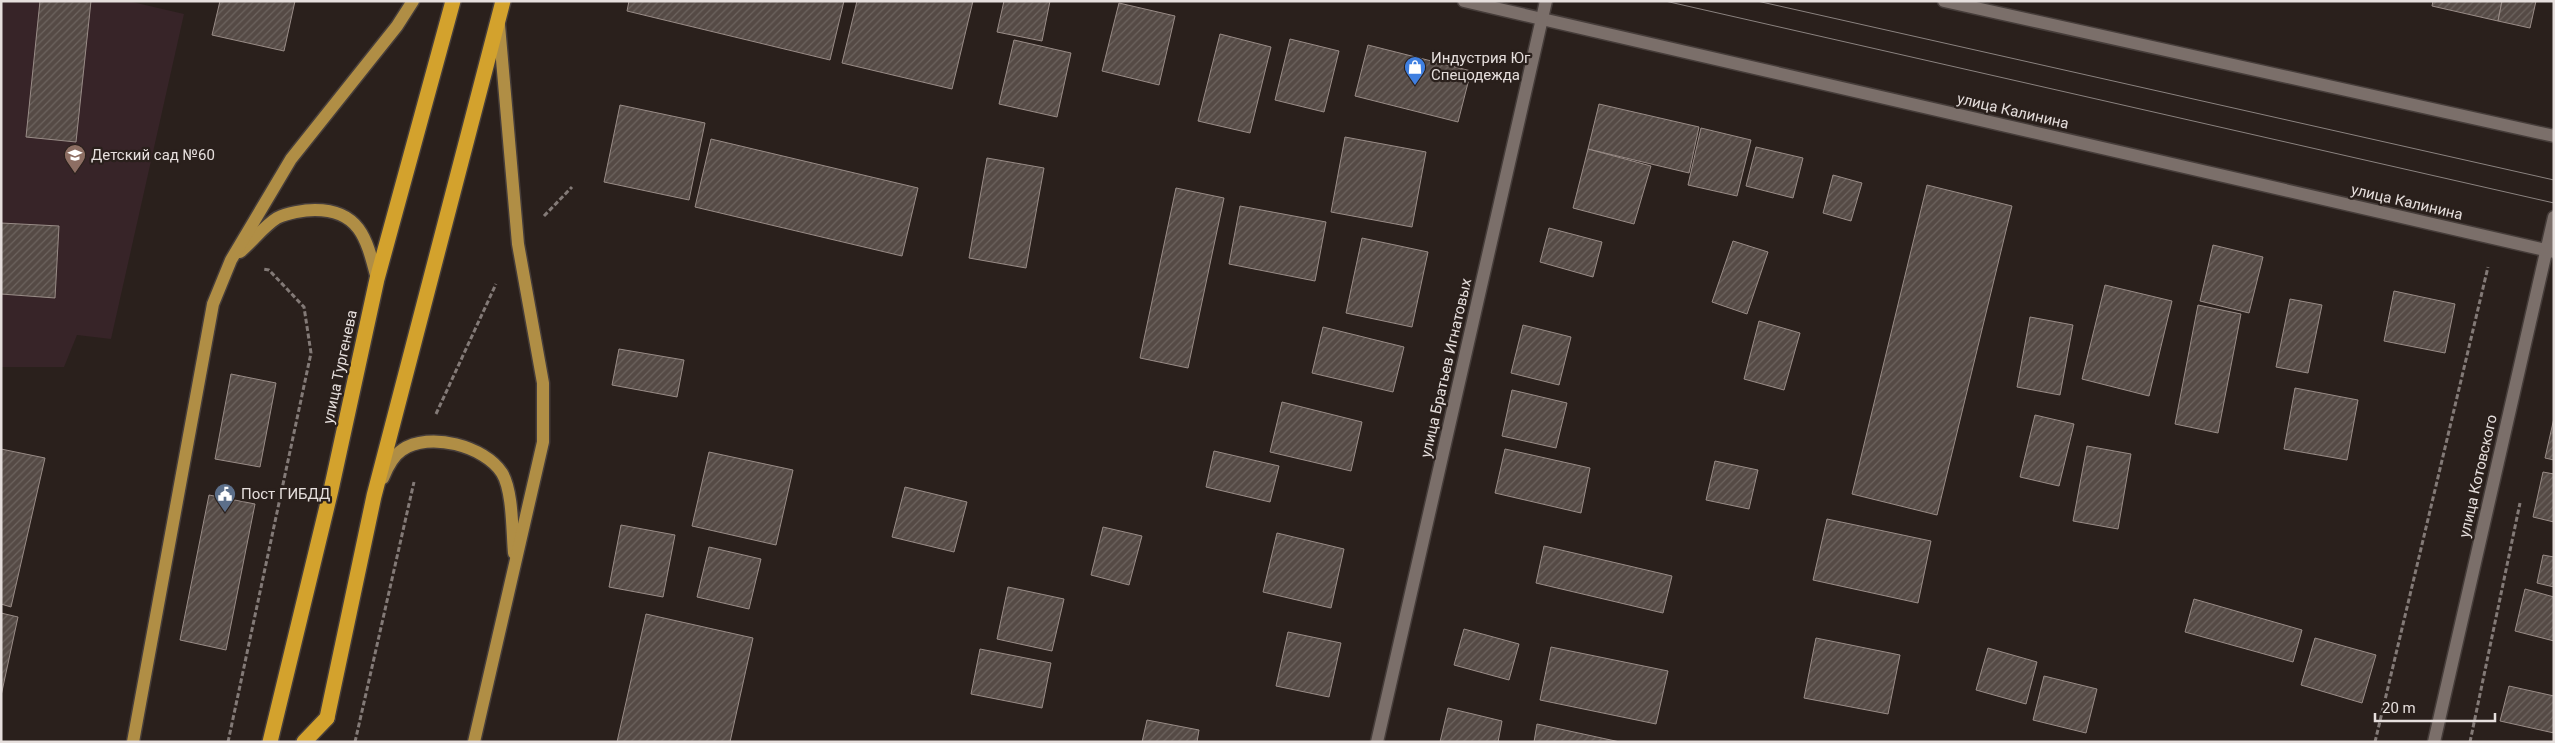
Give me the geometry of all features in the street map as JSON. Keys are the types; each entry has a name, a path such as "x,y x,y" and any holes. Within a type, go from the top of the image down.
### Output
{"highway":[{"name":"улица Тургенева","path":"270,742 328,500 377,279 453,1"},
{"path":"304,742 327,718 374,496 503,1"}],"main road":[{"path":"133,742 213,304 231,260 291,159 397,26 413,1"},
{"path":"474,742 543,442 543,383 518,244 498,20"},
{"path":"231,260 277,218 305,210 330,210 352,220 368,246 377,279"},
{"path":"374,496 389,466 401,450 424,441 450,444 478,451 492,461 503,474 508,494 515,563"}],"street":[{"name":"улица Калинина","path":"1464,1 2550,251"},
{"name":"улица Братьев Игнатовых","path":"1376,742 1546,1"},
{"path":"1944,1 2554,136"},
{"name":"улица Котовского","path":"2434,742 2550,251 2554,217"}],"path":[{"path":"354,742 424,441 488,299 518,244 572,187"},
{"path":"2376,742 2488,267"},
{"path":"223,280 254,268 269,270 304,307 311,353 228,742"},
{"path":"2470,742 2521,497"}],"shaded area":[{"name":"Детский сад №60","path":"1,1 128,1 184,14 111,339 77,335 64,367 1,367"}],"building":[{"path":"40,1 91,1 76,142 26,137"},
{"path":"220,1 295,1 284,51 212,35"},
{"path":"629,1 844,1 830,60 627,11"},
{"path":"857,1 973,1 952,89 842,63"},
{"path":"1004,1 1050,1 1042,41 997,32"},
{"path":"2433,1 2502,1 2498,21 2432,6"},
{"path":"2502,1 2536,1 2530,28 2498,21"},
{"path":"1119,3 1175,16 1159,85 1102,71"},
{"path":"1220,34 1271,47 1250,133 1198,121"},
{"path":"1290,39 1339,51 1324,112 1275,100"},
{"path":"1014,40 1071,53 1057,117 999,104"},
{"path":"1368,45 1471,71 1458,122 1355,96"},
{"path":"1599,104 1699,127 1689,173 1588,149"},
{"path":"620,105 705,123 689,200 604,182"},
{"path":"1701,128 1751,140 1737,196 1688,185"},
{"path":"1345,137 1426,152 1412,227 1331,212"},
{"path":"711,139 918,188 902,256 695,207"},
{"path":"1756,147 1803,158 1793,198 1746,186"},
{"path":"1588,149 1651,166 1634,224 1573,208"},
{"path":"987,158 1044,168 1026,268 969,258"},
{"path":"1833,175 1862,183 1851,221 1823,213"},
{"path":"1927,185 2012,206 1937,515 1852,494"},
{"path":"1176,188 1224,198 1188,368 1140,358"},
{"path":"1240,206 1326,222 1315,281 1229,264"},
{"path":"1,223 59,226 55,298 1,294"},
{"path":"1549,228 1602,242 1593,277 1540,262"},
{"path":"1362,238 1428,252 1412,327 1346,313"},
{"path":"1733,241 1768,252 1747,314 1712,302"},
{"path":"2213,245 2263,257 2249,313 2200,301"},
{"path":"2105,285 2172,301 2149,396 2082,379"},
{"path":"2394,291 2455,304 2445,353 2384,341"},
{"path":"2290,299 2322,305 2308,373 2276,367"},
{"path":"2198,305 2241,314 2218,433 2175,424"},
{"path":"2030,317 2073,325 2060,395 2017,387"},
{"path":"1759,321 1800,333 1784,390 1744,379"},
{"path":"1523,325 1571,337 1559,385 1511,373"},
{"path":"1323,327 1404,347 1393,392 1312,373"},
{"path":"619,349 684,360 677,397 612,385"},
{"path":"231,374 276,383 260,467 215,459"},
{"path":"2295,388 2358,400 2347,460 2284,449"},
{"path":"1512,390 1567,403 1556,448 1502,436"},
{"path":"1282,402 1362,422 1351,471 1270,452"},
{"path":"2035,415 2074,424 2059,486 2020,477"},
{"path":"2554,418 2554,460 2545,458"},
{"path":"2087,446 2131,454 2118,529 2073,521"},
{"path":"1,449 45,458 11,607 1,604"},
{"path":"1505,449 1590,468 1581,513 1495,493"},
{"path":"1214,451 1279,466 1270,502 1206,487"},
{"path":"709,452 793,470 776,545 692,526"},
{"path":"1715,461 1758,470 1749,509 1706,500"},
{"path":"2543,472 2554,474 2554,522 2533,517"},
{"path":"905,487 967,502 954,552 892,537"},
{"path":"209,495 255,504 226,650 180,640"},
{"path":"1827,519 1931,541 1918,603 1813,580"},
{"path":"621,525 675,535 663,597 609,587"},
{"path":"1103,527 1142,536 1129,585 1091,575"},
{"path":"1277,533 1344,549 1331,608 1263,592"},
{"path":"1544,546 1672,576 1663,613 1536,583"},
{"path":"709,547 761,559 749,609 697,597"},
{"path":"2543,555 2554,557 2554,587 2537,583"},
{"path":"1008,587 1064,599 1052,651 997,639"},
{"path":"2525,589 2554,597 2554,641 2515,631"},
{"path":"2194,599 2302,630 2293,662 2185,632"},
{"path":"1,613 18,617 1,696"},
{"path":"646,614 753,638 730,742 617,742"},
{"path":"1464,629 1519,644 1509,680 1454,665"},
{"path":"1288,632 1341,643 1329,697 1276,686"},
{"path":"1816,638 1900,655 1888,714 1804,698"},
{"path":"2315,638 2376,655 2362,703 2301,685"},
{"path":"1551,647 1668,671 1656,724 1540,700"},
{"path":"1988,648 2037,662 2026,704 1976,690"},
{"path":"980,649 1051,663 1042,708 971,694"},
{"path":"2044,676 2097,689 2086,733 2033,720"},
{"path":"2509,686 2554,696 2554,733 2500,721"},
{"path":"1448,708 1502,721 1498,742 1440,742"},
{"path":"1147,720 1199,730 1197,742 1142,742"},
{"path":"1537,724 1620,742 1534,742"}],"tram line":[{"path":"1665,1 2554,203"},
{"path":"1757,1 2554,180"}],"place":[{"name":"Индустрия Юг Спецодежда","path":"1415,86"},
{"name":"Детский сад №60","path":"75,174"},
{"name":"Пост ГИБДД","path":"225,513"}]}
